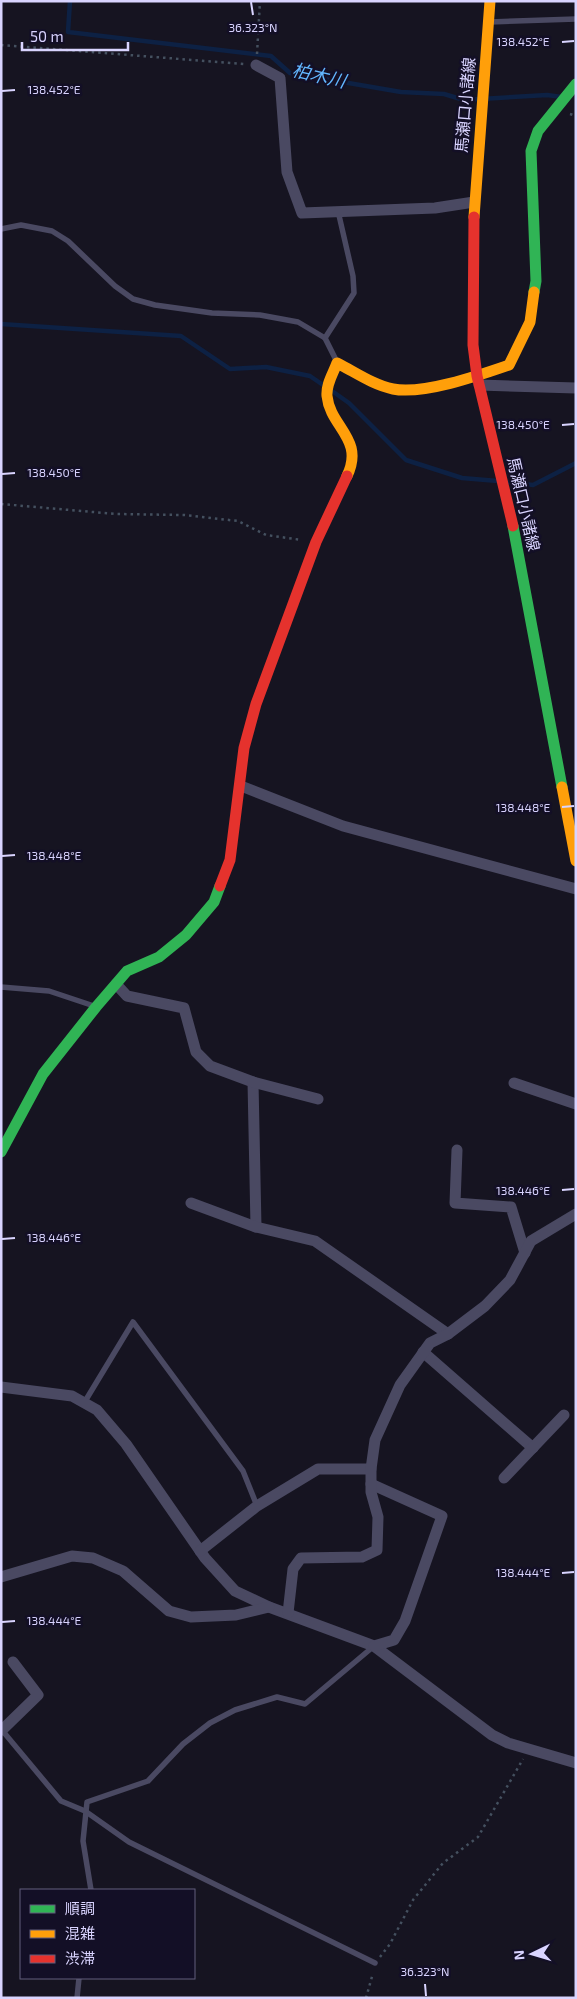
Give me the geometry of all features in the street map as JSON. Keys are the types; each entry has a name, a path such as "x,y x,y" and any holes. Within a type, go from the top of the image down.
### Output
{"street":[{"name":"馬瀬口小諸線","path":"490,1 474,202 474,345 478,381 519,552 576,862"},
{"path":"256,65 280,78 287,172 302,213 435,208 474,202"},
{"path":"478,381 509,365 530,322 536,281 532,151 538,131 576,84"},
{"path":"1,1152 43,1074 96,1006 127,971 159,957 186,935 214,902 230,860 241,786 244,748 256,704 316,542 351,468 354,456 352,444 327,399 327,389 338,364 394,390 478,381 576,388"},
{"path":"241,786 343,826 576,889"},
{"path":"116,984 128,996 184,1008 196,1052 210,1066 253,1082 318,1099"},
{"path":"253,1082 256,1227"},
{"path":"514,1082 576,1104"},
{"path":"457,1150 455,1203 510,1207 524,1253"},
{"path":"191,1203 256,1227 315,1241 448,1334"},
{"path":"288,1613 294,1569 301,1558 362,1556 376,1550 378,1517 371,1484 375,1440 396,1393 423,1352 430,1343 448,1334 485,1306 510,1280 531,1241 576,1214"},
{"path":"423,1352 533,1448"},
{"path":"1,1388 72,1396 97,1410 126,1444 200,1551 235,1591 269,1607 374,1646 492,1735 576,1763"},
{"path":"504,1478 564,1415"},
{"path":"200,1551 257,1506 318,1469 371,1469"},
{"path":"371,1484 442,1516 405,1621 394,1640 374,1646"},
{"path":"1,1577 72,1556 93,1558 123,1571 170,1611 191,1617 236,1615 269,1607"},
{"path":"2,1729 38,1695 13,1662"}],"lane":[{"path":"488,22 576,19"},
{"path":"325,338 354,293 354,276 338,212"},
{"path":"1,229 21,225 52,230 68,241 115,286 133,299 154,305 212,313 260,315 298,322 325,338 338,364"},
{"path":"1,987 48,991 96,1006"},
{"path":"84,1403 133,1322 243,1471 257,1506"},
{"path":"91,1889 83,1842 84,1811 87,1802 148,1781 183,1744 210,1723 235,1710 277,1697 305,1704 374,1646"},
{"path":"2,1729 61,1801 84,1811 129,1842 375,1963"},
{"path":"77,1998 79,1979"}],"path":[{"path":"1,45 256,65 260,1"},
{"path":"1,504 116,514 184,515 238,521 266,535 316,542"},
{"path":"366,1998 375,1963 390,1944 413,1900 443,1863 478,1838 529,1748"}],"waterway":[{"name":"柏木川","path":"70,1 68,32 271,56 290,73 401,92 444,94 464,100 547,95 562,97"},
{"path":"1,324 181,336 230,369 266,367 310,376 323,385"},
{"path":"332,391 349,403 406,460 462,478 498,481"},
{"path":"506,482 533,485 576,463"}],"traffic: fast":[{"path":"534,292 536,281 531,151 538,131 576,84"},
{"path":"513,526 562,787"},
{"path":"1,1152 43,1074 96,1007 127,971 159,957 186,935 214,902 220,886"}],"traffic: slow":[{"path":"474,217 490,1"},
{"path":"347,476 352,452 345,434 329,407 327,396 329,383 337,363 378,385 405,390 435,387 509,365 530,322 534,292"},
{"path":"562,787 576,861"}],"traffic: jam":[{"path":"474,217 473,345 477,376 513,526"},
{"path":"220,886 230,860 244,748 256,704 316,542 347,476"}]}
